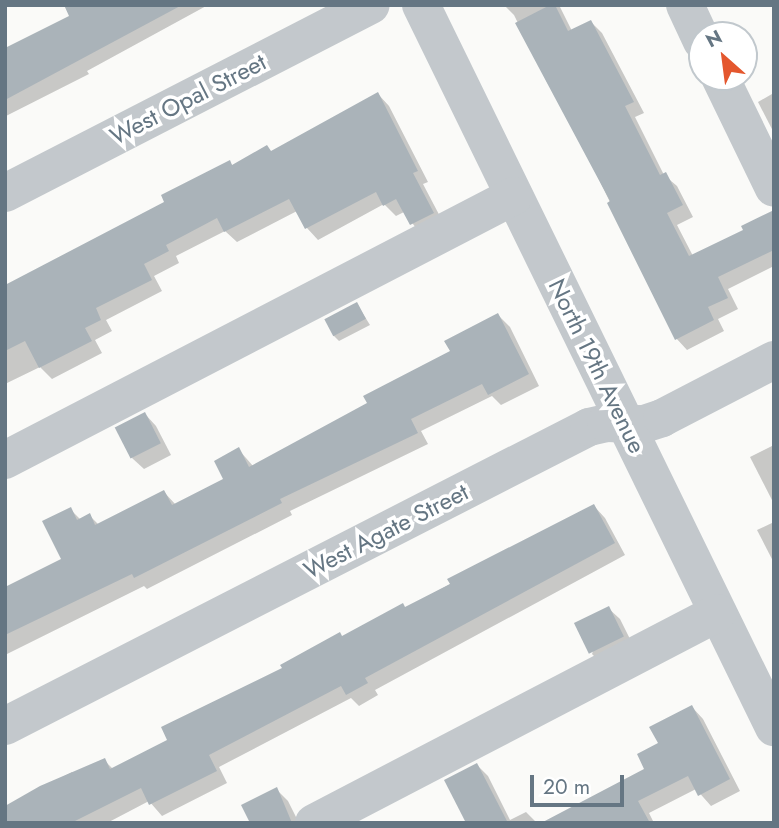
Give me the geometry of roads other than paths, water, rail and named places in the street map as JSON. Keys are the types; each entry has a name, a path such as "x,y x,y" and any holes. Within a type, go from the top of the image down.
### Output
{"street":[{"name":"West Opal Street","path":"5,193 371,5"},
{"name":"North 19th Avenue","path":"421,5 774,727"},
{"path":"685,5 693,21"},
{"path":"727,91 774,188"},
{"path":"5,460 514,196"},
{"name":"West Agate Street","path":"5,726 582,430 606,422 644,424 662,418 774,360"},
{"path":"314,823 688,631 718,613"}]}
